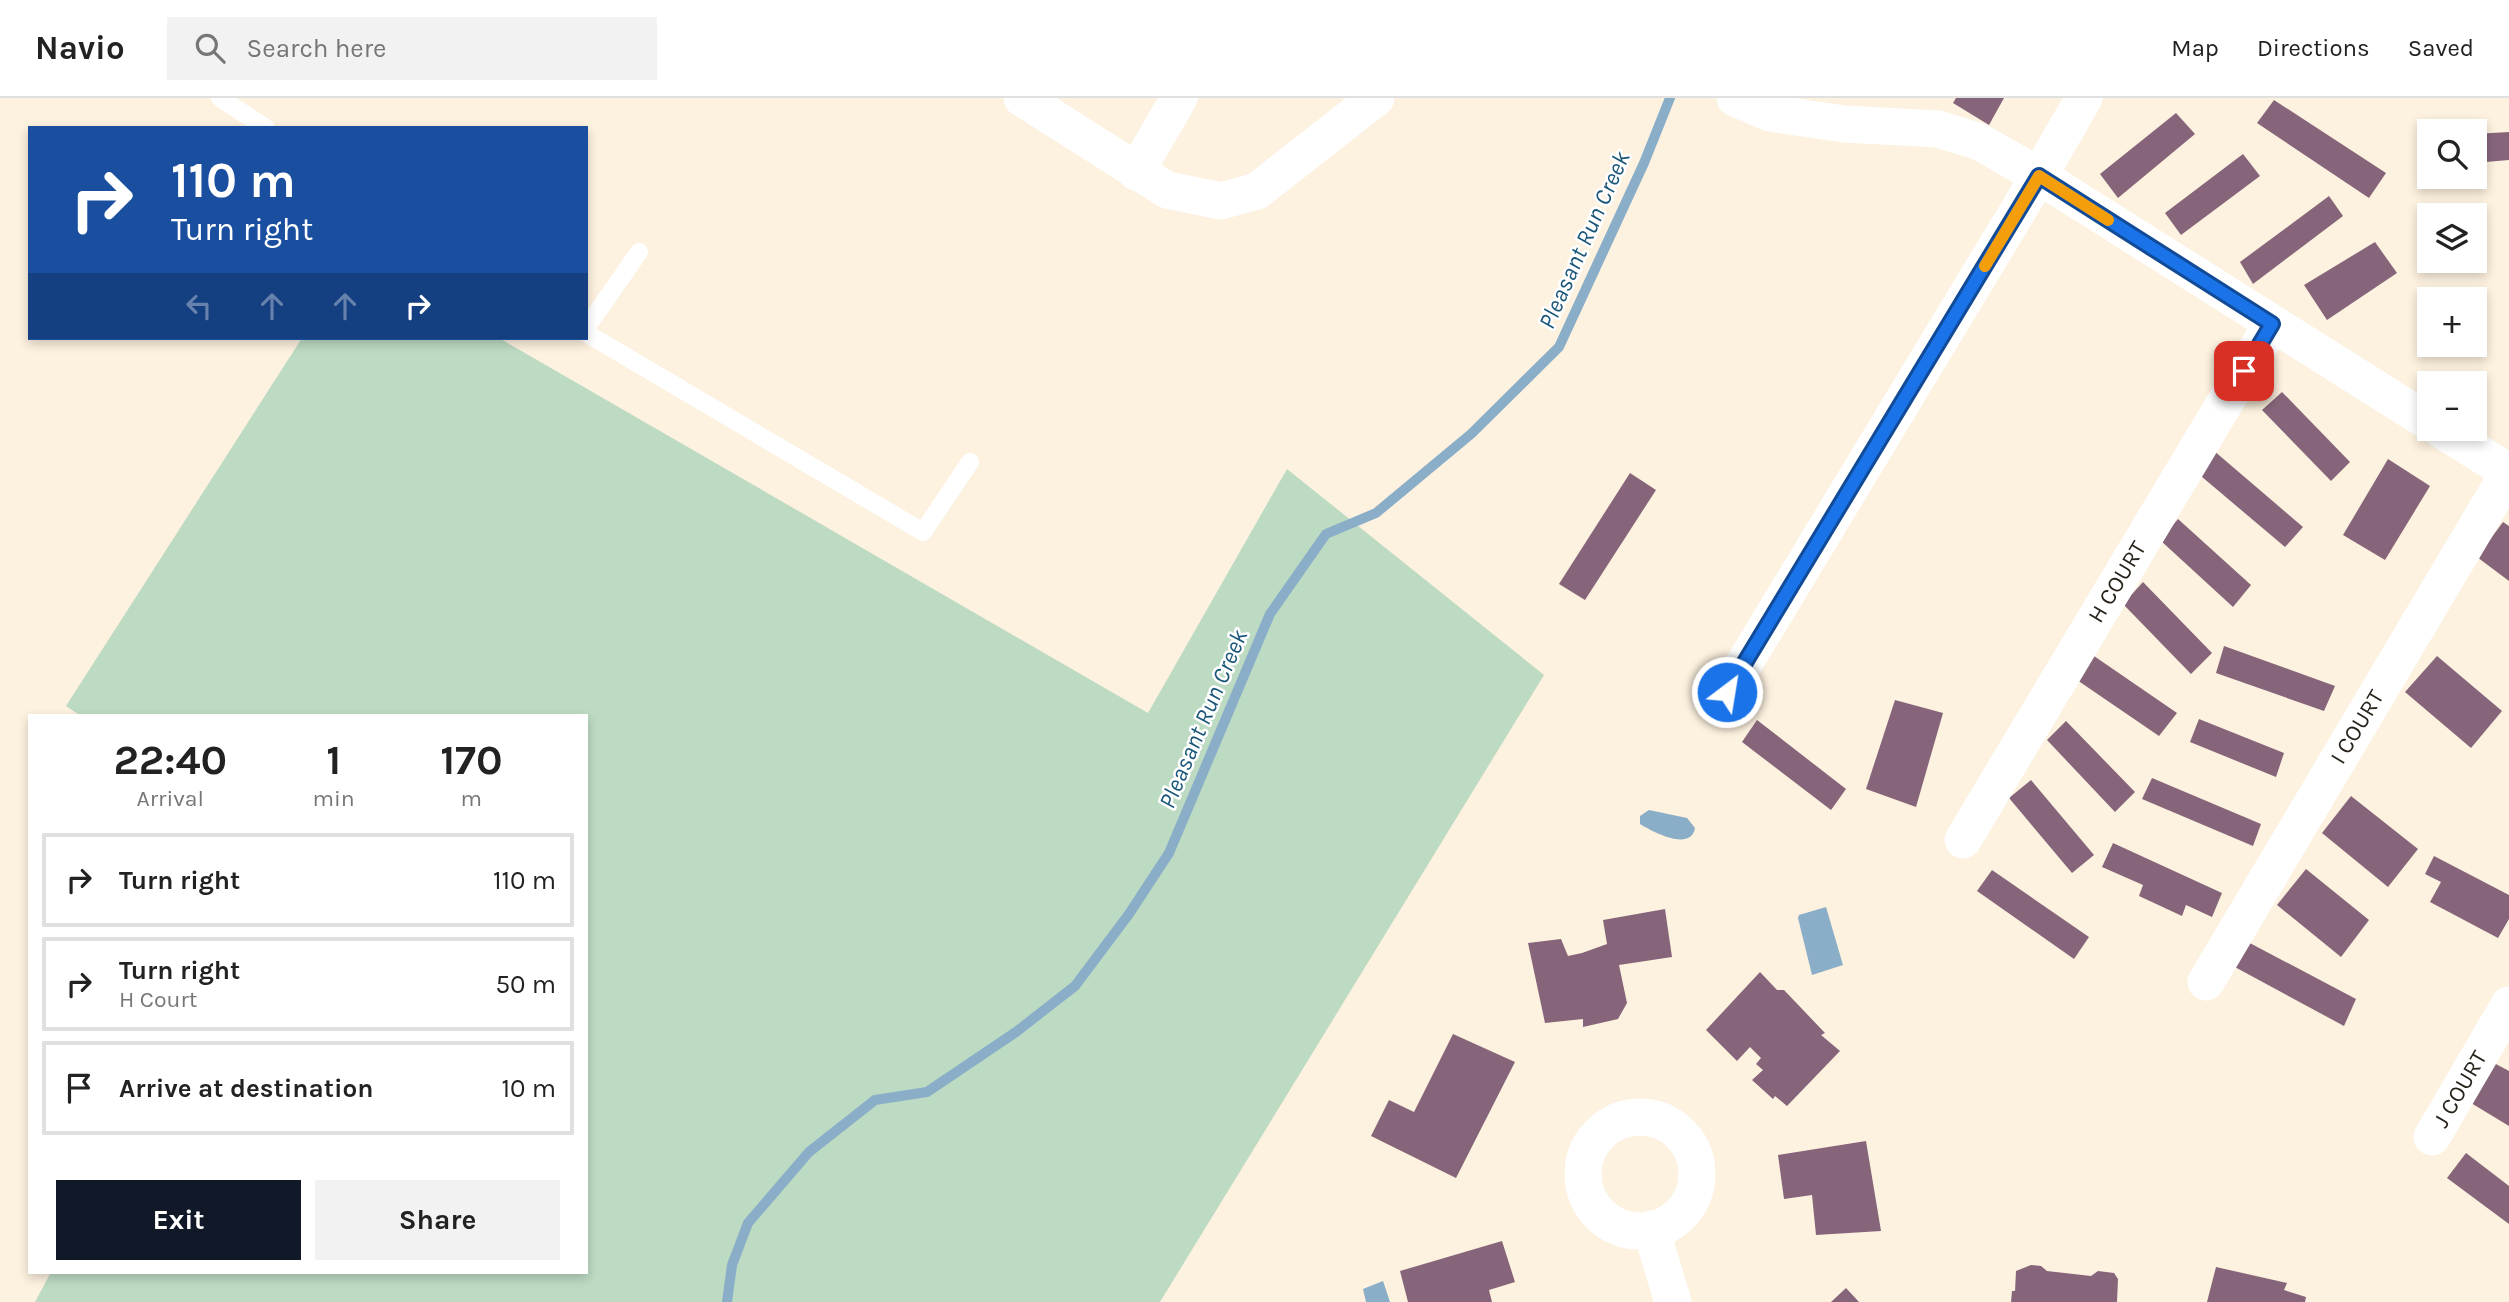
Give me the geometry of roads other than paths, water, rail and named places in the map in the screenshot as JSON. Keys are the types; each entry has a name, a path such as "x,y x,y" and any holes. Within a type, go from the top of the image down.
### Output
{"street":[{"path":"1022,98 1167,190 1195,198 1221,201 1257,191 1376,98"},
{"path":"1136,172 1179,98"},
{"path":"1735,98 1770,113 1843,124 1938,130 1980,142 2039,176 2417,415"},
{"path":"1727,692 2084,98"},
{"name":"H COURT","path":"1963,840 2272,324"},
{"path":"2459,441 2509,472"},
{"name":"I COURT","path":"2206,982 2509,472"},
{"name":"J COURT","path":"2432,1137 2509,1005"},
{"path":"1651,1229 1673,1302"}],"lane":[{"path":"220,98 263,126"},
{"path":"588,328 639,252"},
{"path":"588,332 923,532 970,462"}],"water":[{"path":"1649,810 1687,818 1695,828 1692,835 1687,839 1671,838 1640,824 1640,816"},
{"path":"1826,907 1843,965 1812,975 1798,918 1799,915"},
{"path":"1383,1281 1390,1302 1366,1302 1363,1289"}],"waterway":[{"name":"Pleasant Run Creek","path":"727,1302 732,1265 748,1223 809,1152 875,1100 927,1092 1016,1032 1075,986 1129,914 1169,853 1270,614 1326,534 1376,513 1471,434 1559,347 1644,163 1670,98"}]}
